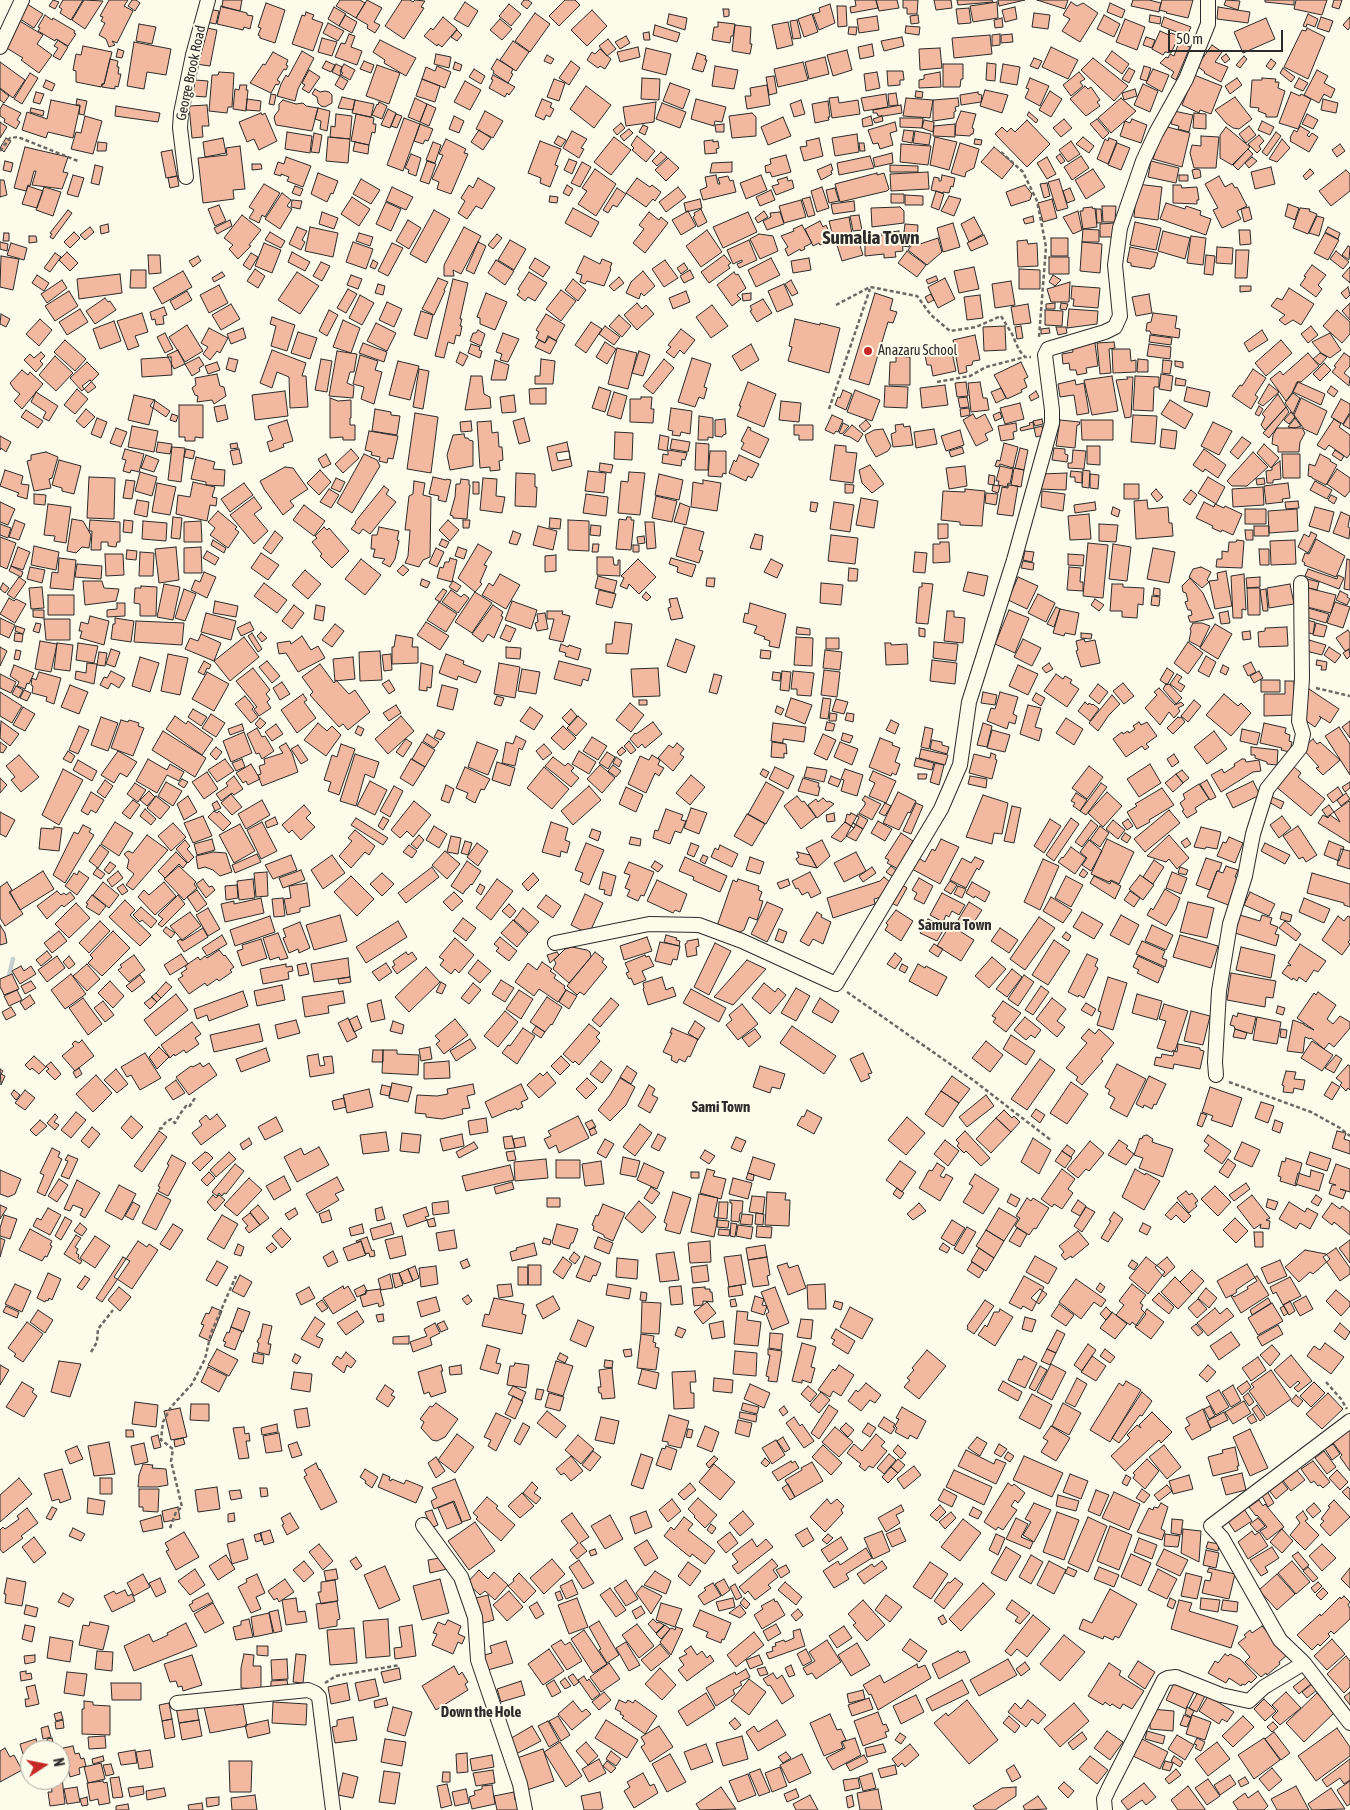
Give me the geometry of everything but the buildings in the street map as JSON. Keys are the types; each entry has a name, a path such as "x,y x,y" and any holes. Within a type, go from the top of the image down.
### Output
{"street":[{"path":"0,47 22,0"},
{"name":"George Brook Road","path":"186,177 180,128 181,112 193,55 208,0"},
{"path":"555,943 649,924 699,925 742,941 836,984 941,809 960,765 969,702 1014,560 1052,423 1046,352 1106,332 1115,327 1120,316 1115,266 1120,228 1143,161 1186,79 1208,24 1208,0"},
{"path":"1216,1075 1219,991 1230,924 1245,876 1252,834 1267,789 1300,748 1303,734 1299,721 1302,679 1301,583"},
{"path":"1350,1421 1211,1526 1222,1538 1280,1640 1304,1663 1350,1723"},
{"path":"424,1525 461,1577 475,1617 478,1660 520,1784 524,1810"},
{"path":"1105,1810 1104,1799 1164,1680 1176,1677 1222,1696 1249,1701 1264,1687 1304,1663"},
{"path":"177,1703 308,1690 315,1693 319,1697 333,1810"}],"path":[{"path":"0,151 10,138 18,137 78,161"},
{"path":"937,382 970,376 986,367 1046,352 1039,337 1046,246 1037,201 1023,172 1002,152"},
{"path":"836,305 870,287 917,296 931,315 950,331 976,327 1001,316 1012,334 1018,350 1025,357"},
{"path":"829,409 870,287"},
{"path":"1302,679 1317,689 1350,696"},
{"path":"836,984 973,1080 1052,1141"},
{"path":"1216,1075 1225,1081 1311,1112 1340,1128 1350,1136"},
{"path":"159,1129 171,1119 175,1123 186,1106 188,1107 195,1098"},
{"path":"170,1528 176,1512 182,1507 171,1461 172,1449 161,1440 163,1422 171,1407 192,1384 206,1359 211,1333 236,1276"},
{"path":"90,1352 97,1342 98,1329 113,1310"},
{"path":"1326,1382 1341,1399 1350,1414"},
{"path":"315,1693 326,1681 336,1676 400,1665"}],"waterway":[{"path":"0,984 8,979 13,959"}],"place":[{"name":"Anazaru School","path":"868,351"}],"district":[{"name":"Sumalia Town","path":"871,238"},
{"name":"Samura Town","path":"955,925"},
{"name":"Sami Town","path":"721,1107"},
{"name":"Down the Hole","path":"481,1712"}]}
